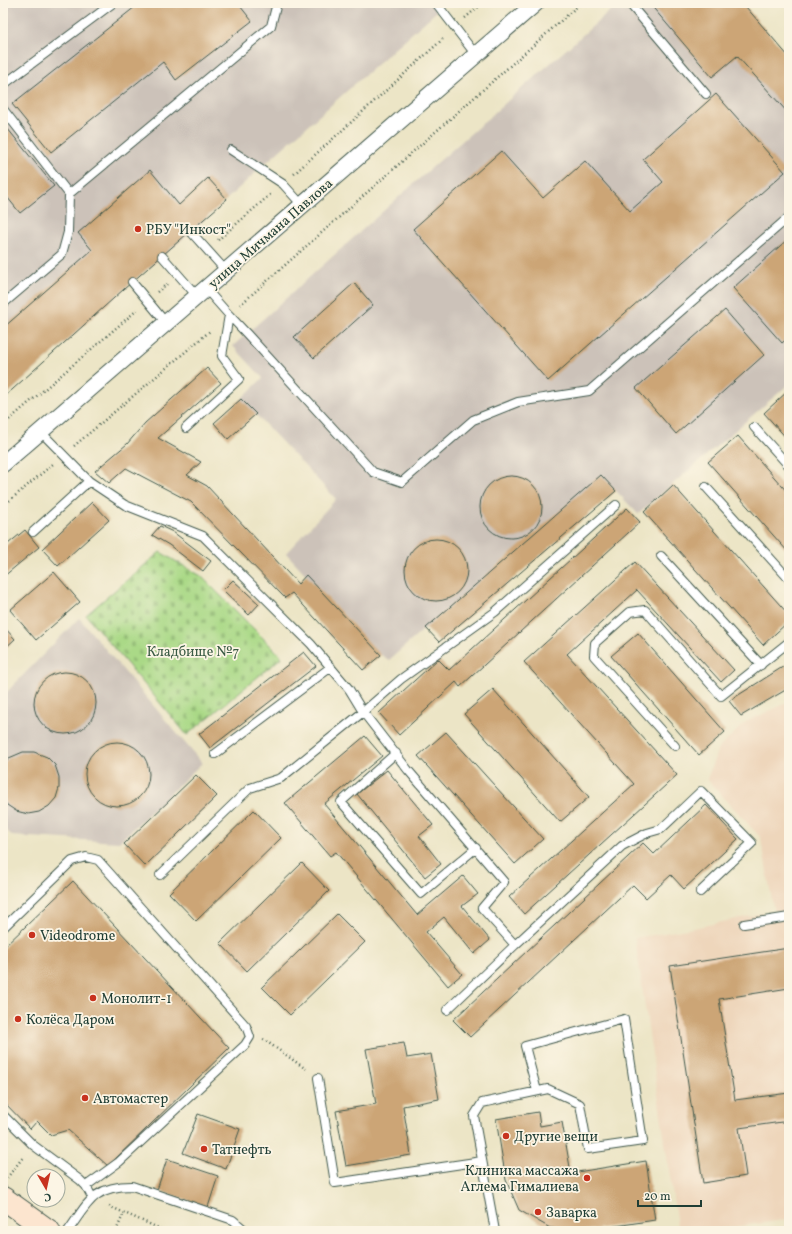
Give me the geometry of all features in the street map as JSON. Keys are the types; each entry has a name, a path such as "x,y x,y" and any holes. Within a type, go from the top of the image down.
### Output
{"main road":[{"path":"7,1208 49,1231"}],"street":[{"name":"улица Мичмана Павлова","path":"3,464 536,3"}],"lane":[{"path":"3,85 113,3"},
{"path":"69,194 270,26 277,3"},
{"path":"436,3 476,55"},
{"path":"629,3 706,94"},
{"path":"3,109 69,194 68,232 62,254 3,304"},
{"path":"231,150 283,184 302,205"},
{"path":"162,256 178,274 201,292 247,334 373,472 402,482 473,420 518,402 590,391 789,217"},
{"path":"191,232 226,271"},
{"path":"132,282 166,323"},
{"path":"186,428 239,379 222,356 228,316"},
{"path":"754,427 789,466"},
{"path":"40,431 89,481 125,505 203,536 311,644 350,689 363,712 408,770 504,882 482,908 515,945"},
{"path":"33,532 89,481"},
{"path":"706,486 789,580"},
{"path":"160,874 250,788 281,778 363,712 400,679 495,612 616,505"},
{"path":"661,556 761,665"},
{"path":"675,746 594,656 595,643 630,612 645,610 721,696 789,642"},
{"path":"215,754 331,667"},
{"path":"396,754 341,802 421,894 476,848"},
{"path":"446,1010 622,846 648,833 661,829 701,791 752,843 700,892"},
{"path":"3,928 72,861 86,857 98,860 246,1026 250,1037 246,1045 119,1162 86,1186"},
{"path":"744,924 789,917"},
{"path":"496,1231 474,1116 482,1103 548,1089 580,1104 588,1149 643,1141 624,1019 525,1046 537,1091"},
{"path":"318,1078 335,1183 482,1161"},
{"path":"3,1115 33,1145 80,1180 86,1186 92,1197"},
{"path":"68,1231 92,1197 104,1190 117,1186 132,1186 233,1220 246,1231"}],"path":[{"path":"207,250 283,184 483,3"},
{"path":"3,506 228,316 581,3"},
{"path":"3,425 178,274"},
{"path":"246,1026 318,1078"},
{"path":"4,1183 33,1145"},
{"path":"103,1202 165,1231"},
{"path":"116,1231 124,1213"}],"shaded area":[{"path":"3,3 446,3 268,161 191,232 124,289 3,398"},
{"path":"619,3 693,3 789,114 789,384 638,514 601,475 389,660 381,655 286,553 336,499 241,399 263,378 233,346 419,179"},
{"path":"79,618 202,763 119,842 12,836 3,826 3,696"},
{"path":"789,702 789,1219 708,1231 678,1231 635,938 694,928 774,911 761,838 707,779 718,749 746,722"}],"green space":[{"name":"Кладбище №7","path":"160,552 201,576 282,657 187,735 86,615"}],"building":[{"path":"140,3 243,3 240,6 252,21 176,80 163,62 51,152 12,104"},
{"path":"649,3 751,3 746,7 789,57 789,114 737,56 712,77"},
{"path":"716,94 785,172 548,381 413,229 501,151 543,198 585,161 630,211 663,182 643,159"},
{"path":"3,123 54,186 20,213 3,192"},
{"path":"150,170 179,205 208,178 227,199 3,398 3,328 92,250 78,233"},
{"path":"789,238 789,337 782,343 733,288"},
{"path":"354,283 373,305 314,358 294,337"},
{"path":"725,310 764,355 676,434 636,388"},
{"path":"207,368 221,383 158,438 201,462 187,475 207,486 298,584 306,575 381,655 363,670 292,593 285,598 191,502 126,468 109,483 95,471 127,444 145,423"},
{"path":"789,390 789,441 764,413"},
{"path":"241,399 256,414 228,439 214,423"},
{"path":"738,436 789,494 789,553 708,462"},
{"path":"601,475 616,491 439,642 426,628"},
{"path":"505,476 517,476 533,485 540,495 542,507 540,519 533,529 517,538 505,538 494,533 485,524 480,513 480,501 485,490 494,481"},
{"path":"673,485 789,615 789,621 763,645 644,512"},
{"path":"92,502 109,520 58,566 42,549"},
{"path":"627,508 640,522 460,687 456,682 399,735 379,713 438,659 449,670"},
{"path":"160,526 173,532 211,561 203,571 169,545 152,535"},
{"path":"25,530 39,547 3,577 3,548"},
{"path":"430,539 442,539 458,548 465,558 467,570 465,582 458,592 442,601 430,601 419,596 410,587 405,576 405,564 410,553 419,544"},
{"path":"635,562 734,670 721,682 637,590 567,654 677,775 524,914 509,897 634,784 524,662"},
{"path":"54,572 80,602 36,640 10,610"},
{"path":"233,580 259,604 249,615 223,590"},
{"path":"3,626 15,639 3,650"},
{"path":"638,633 725,732 699,755 611,656"},
{"path":"304,652 316,666 210,748 199,734"},
{"path":"789,663 789,688 741,716 729,701"},
{"path":"59,672 71,672 87,681 94,691 96,703 94,715 87,725 71,734 59,734 48,729 39,720 34,709 34,697 39,686 48,677"},
{"path":"493,689 589,797 560,822 464,714"},
{"path":"446,732 543,839 515,864 418,756"},
{"path":"365,736 382,756 324,804 417,915 463,876 478,894 462,906 490,940 474,954 444,917 426,932 462,974 448,986 336,852 330,856 285,803"},
{"path":"117,742 135,747 140,751 144,756 149,774 144,792 140,797 135,801 117,806 99,801 94,797 90,792 85,774 90,756 94,751 99,747"},
{"path":"23,752 34,752 47,757 55,765 59,777 59,788 56,798 49,806 39,812 28,814 16,811 7,805 3,799 3,765 9,758"},
{"path":"387,770 433,825 419,836 441,864 425,877 357,794"},
{"path":"196,775 217,796 145,866 124,844"},
{"path":"706,805 738,839 684,889 671,875 646,898 633,885 470,1037 453,1020 643,843 654,854"},
{"path":"254,810 281,838 196,921 169,893"},
{"path":"302,863 329,891 247,971 220,943"},
{"name":"Монолит-1","path":"73,881 229,1048 108,1166 68,1130 51,1135 37,1121 30,1129 3,1101 3,948"},
{"path":"337,914 365,942 290,1015 262,987"},
{"path":"789,948 789,988 719,999 735,1100 789,1093 789,1121 739,1128 746,1176 703,1183 670,966"},
{"path":"404,1043 407,1058 431,1054 439,1099 403,1106 411,1155 346,1166 336,1111 376,1104 366,1049"},
{"path":"538,1112 540,1126 562,1122 571,1173 646,1161 655,1220 583,1231 550,1228 519,1210 506,1180 496,1119"},
{"path":"198,1114 240,1129 226,1169 183,1153"},
{"path":"167,1159 218,1176 208,1207 157,1190"}],"place":[{"name":"РБУ \"Инкост\"","path":"138,229"},
{"name":"Videodrome","path":"32,935"},
{"name":"Монолит-1","path":"93,998"},
{"name":"Колёса Даром","path":"18,1019"},
{"name":"Автомастер","path":"85,1098"},
{"name":"Другие вещи","path":"506,1136"},
{"name":"Татнефть","path":"204,1149"},
{"name":"Клиника массажа Аглема Гималиева","path":"587,1178"},
{"name":"Заварка","path":"538,1212"}]}
